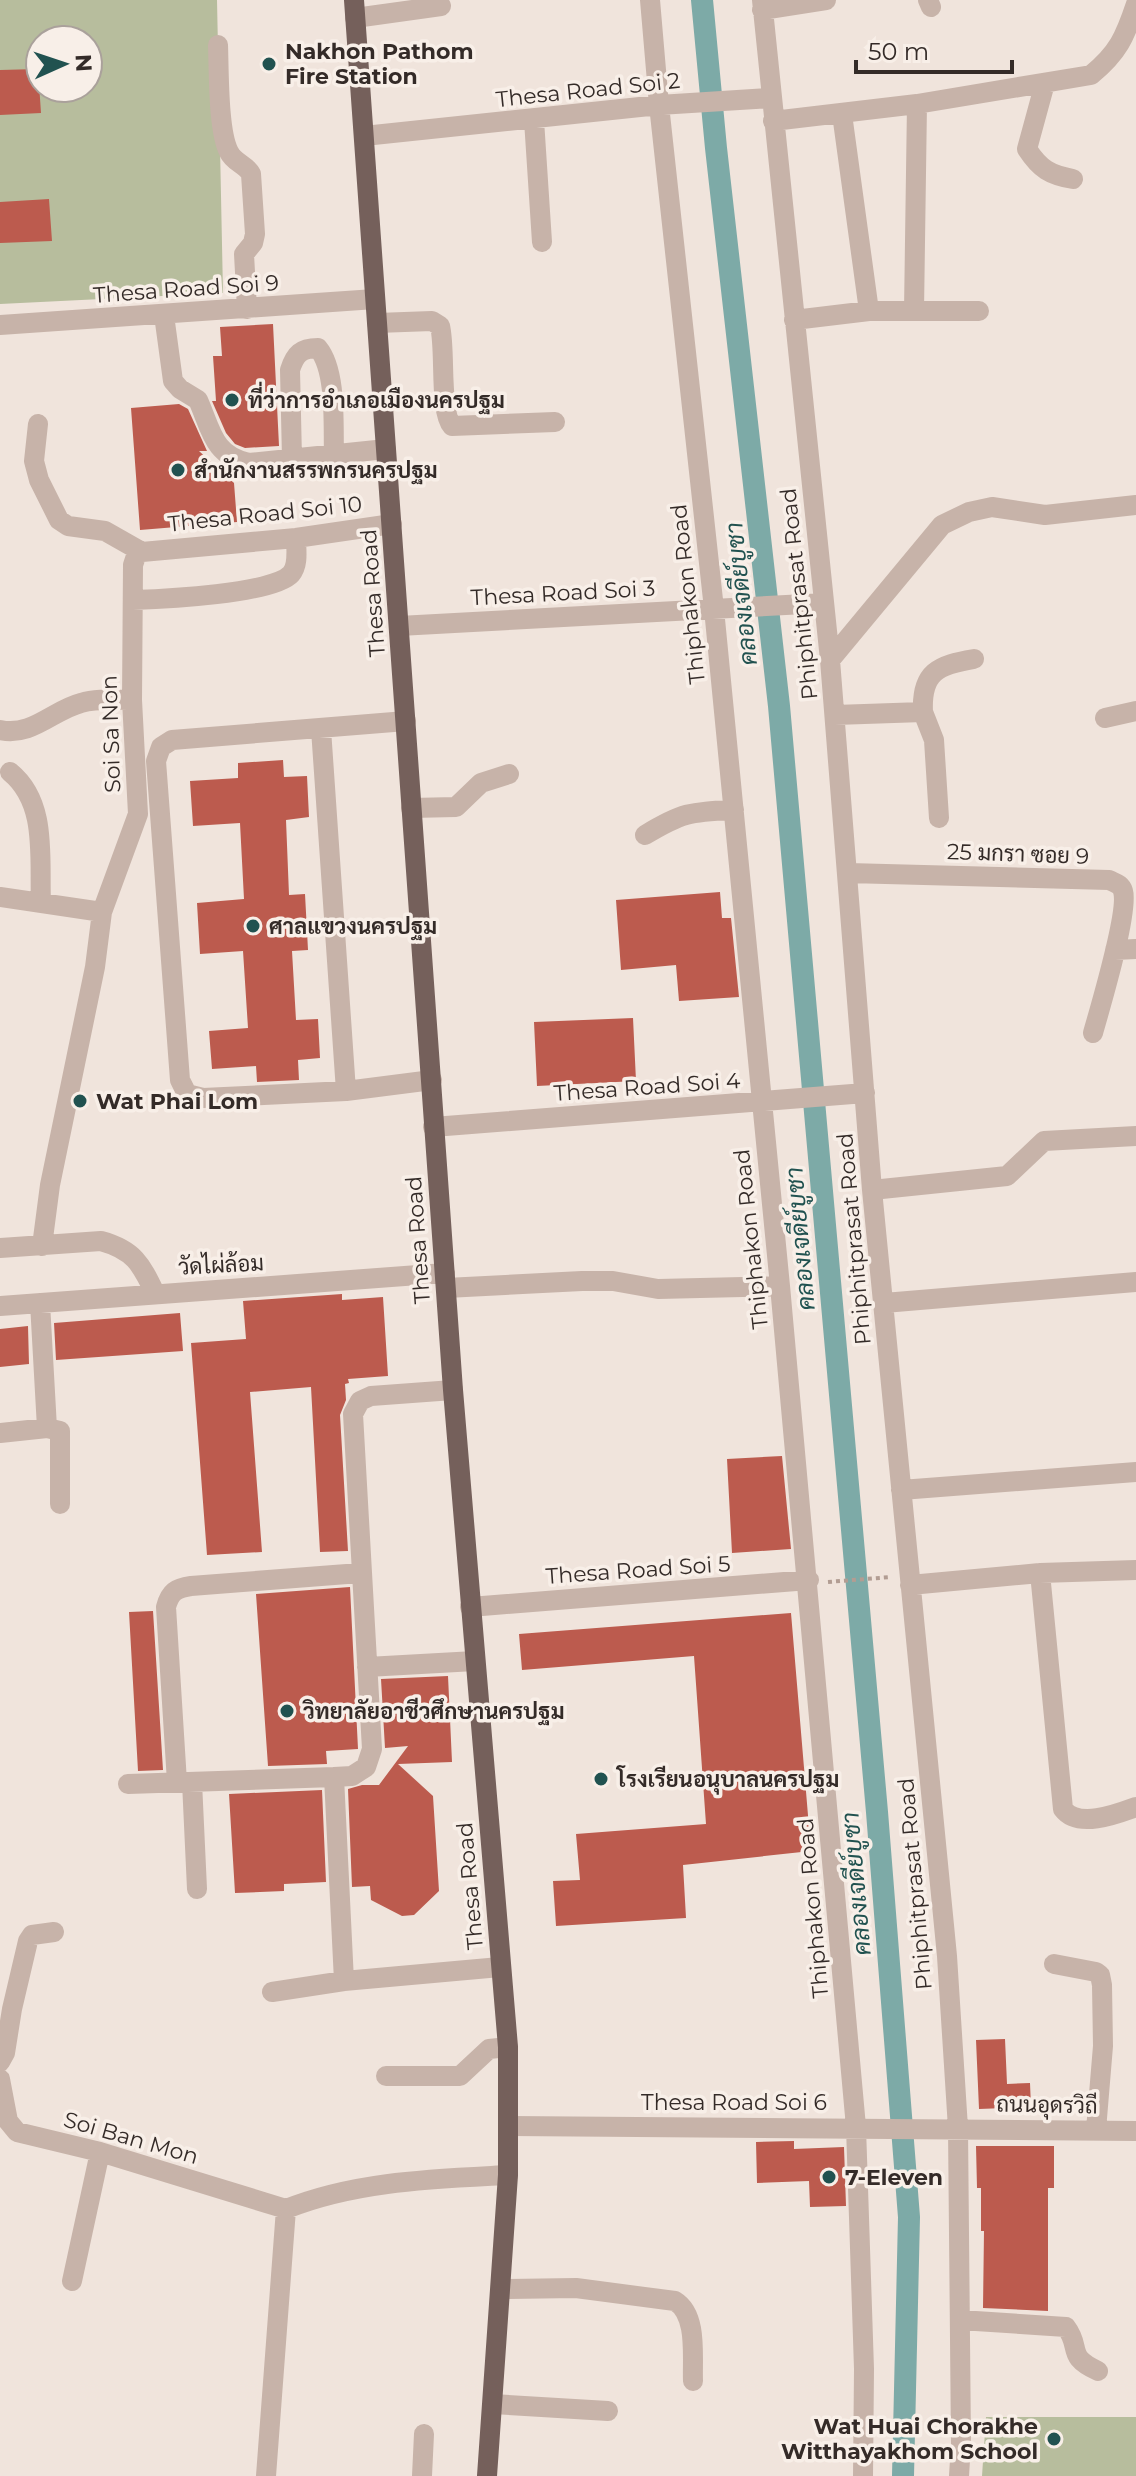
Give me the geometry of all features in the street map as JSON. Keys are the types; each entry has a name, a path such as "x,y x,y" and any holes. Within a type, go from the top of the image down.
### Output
{"main road":[{"name":"Thesa Road","path":"355,9 433,1127 508,2047 508,2175 487,2476"}],"street":[{"name":"Thiphakon Road","path":"650,0 669,105 734,810 772,1101 780,1286 809,1580 856,2127 864,2369 863,2476"},
{"path":"762,5 826,0"},
{"path":"773,121 917,104 1091,75 1111,59 1132,31 1136,4"},
{"name":"Phiphitprasat Road","path":"762,5 794,320 815,604 830,660 835,715 848,873 856,1094 872,1190 884,1303 947,1956 958,2128 959,2476"},
{"path":"355,9 441,6"},
{"path":"218,45 224,139 232,158 248,168 251,174 255,234 253,243 244,254 247,309"},
{"path":"1045,83 1027,149 1038,165 1053,175 1073,179"},
{"name":"Thesa Road Soi 2","path":"364,136 669,105 770,98"},
{"path":"914,311 917,104"},
{"path":"842,114 869,311"},
{"path":"534,120 542,242"},
{"name":"Thesa Road Soi 9","path":"0,325 375,299"},
{"path":"794,320 869,311 979,311"},
{"path":"164,315 173,381 198,400 219,446 230,458 249,463 386,449"},
{"path":"377,323 432,321 440,326 446,412 452,426 555,422"},
{"path":"292,459 290,370 293,359 301,350 310,348 318,348 325,356 334,455"},
{"path":"38,424 34,461 39,480 59,520 68,526 105,531 142,552"},
{"path":"830,660 942,525 969,512 992,507 1045,515 1136,505"},
{"name":"Thesa Road Soi 10","path":"142,552 296,538 392,524"},
{"path":"133,600 179,599 274,584 292,573 296,560 296,538"},
{"name":"Soi Sa Non","path":"42,1246 50,1185 92,980 102,912 138,814 132,700 133,565 136,556 142,552"},
{"name":"Thesa Road Soi 3","path":"399,626 815,604"},
{"path":"939,818 934,740 923,712 922,694 930,675 945,664 974,659"},
{"path":"0,730 19,730 45,723 81,703 132,700"},
{"path":"1105,718 1136,711"},
{"path":"835,715 923,712"},
{"path":"406,721 172,740 161,747 156,761 180,1080 187,1094 203,1098 346,1091 432,1080"},
{"path":"321,729 346,1091"},
{"path":"10,772 24,783 33,801 38,826 41,903"},
{"path":"411,808 456,807 481,783 509,774"},
{"path":"645,835 676,816 734,810"},
{"name":"25 มกรา ซอย 9","path":"848,873 1109,880 1129,885 1093,1033"},
{"path":"0,897 102,912"},
{"path":"1115,950 1136,949"},
{"name":"Thesa Road Soi 4","path":"433,1127 856,1094"},
{"path":"872,1190 1007,1176 1044,1141 1136,1136"},
{"path":"0,1248 101,1241 117,1245 139,1260 155,1293"},
{"name":"วัดไผ่ล้อม","path":"0,1306 155,1293 445,1281 613,1281 658,1289 780,1286"},
{"path":"884,1303 1136,1282"},
{"path":"40,1303 47,1428"},
{"path":"128,1784 352,1776 366,1767 372,1749 353,1414 360,1401 371,1396 453,1390"},
{"path":"0,1433 47,1428 60,1431 60,1504"},
{"path":"901,1490 1136,1472"},
{"path":"910,1585 1040,1573 1136,1570"},
{"path":"197,1889 166,1607 169,1596 178,1588 191,1586 360,1573"},
{"path":"1040,1573 1063,1809 1075,1817 1096,1818 1136,1807"},
{"name":"Thesa Road Soi 5","path":"470,1607 809,1580"},
{"path":"367,1667 475,1661"},
{"path":"334,1777 344,1981"},
{"path":"0,2062 5,2053 28,1941 32,1935 54,1932"},
{"path":"1054,1964 1100,1975 1103,2046 1096,2130"},
{"path":"272,1992 344,1981 500,1967"},
{"path":"386,2076 460,2076 489,2049 508,2047"},
{"name":"Soi Ban Mon","path":"0,2079 8,2137 100,2152 286,2209"},
{"name":"Thesa Road Soi 6","path":"510,2126 958,2128"},
{"name":"ถนนอุดรวิถี","path":"958,2128 1136,2131"},
{"path":"72,2281 100,2152"},
{"path":"266,2476 286,2209 332,2194 384,2184 508,2175"},
{"path":"501,2289 576,2288 675,2301 683,2305 687,2314 693,2381"},
{"path":"960,2320 1066,2327 1079,2360 1098,2371"},
{"path":"493,2404 608,2411"},
{"path":"422,2476 424,2434"}],"path":[{"path":"838,1583 884,1578"}],"green space":[{"path":"0,0 217,0 223,293 0,304"},
{"name":"Wat Huai Chorakhe Witthayakhom School","path":"986,2417 1136,2417 1136,2476 982,2476"}],"building":[{"path":"24,69 24,104 40,104 41,113 0,115 0,70"},
{"path":"49,199 52,241 0,243 0,202"},
{"path":"273,324 279,446 245,448 235,444 226,433 212,401 216,401 213,356 222,356 220,327"},
{"name":"สำนักงานสรรพกรนครปฐม","path":"179,404 188,409 207,451 199,451 234,483 237,522 140,530 131,408"},
{"name":"ศาลแขวงนครปฐม","path":"283,760 284,777 307,776 309,817 286,820 289,895 305,894 308,950 292,951 296,1020 318,1019 320,1058 298,1060 299,1080 257,1082 256,1066 212,1069 209,1031 248,1028 243,951 200,954 197,903 244,899 240,823 193,826 190,781 238,778 238,763"},
{"path":"720,892 722,918 731,918 739,997 679,1001 676,965 621,970 616,900"},
{"path":"633,1018 636,1081 537,1086 534,1022"},
{"path":"342,1294 342,1300 383,1297 388,1376 348,1379 349,1383 345,1384 346,1400 340,1415 348,1551 320,1552 311,1387 250,1392 262,1552 207,1555 191,1343 246,1339 243,1301"},
{"path":"180,1313 183,1351 56,1360 54,1323"},
{"path":"28,1326 29,1364 0,1367 0,1329"},
{"path":"782,1456 791,1549 732,1553 727,1459"},
{"path":"350,1587 358,1749 326,1751 327,1764 268,1766 256,1594"},
{"path":"153,1611 163,1770 138,1771 129,1612"},
{"path":"791,1613 811,1851 683,1865 686,1918 556,1926 553,1881 580,1880 576,1834 706,1824 694,1656 522,1670 519,1634"},
{"path":"448,1676 452,1762 398,1764 433,1796 439,1891 414,1915 402,1916 371,1900 370,1886 352,1887 348,1789 379,1785 408,1746 385,1748 381,1679"},
{"path":"322,1790 326,1882 284,1884 284,1891 235,1893 229,1794"},
{"path":"1005,2039 1007,2084 1030,2083 1031,2107 979,2109 976,2040"},
{"path":"794,2141 794,2149 844,2147 846,2206 810,2207 809,2181 757,2183 756,2142"},
{"path":"976,2146 1054,2146 1054,2188 1048,2188 1048,2311 983,2308 984,2231 981,2231 981,2188 977,2188"}],"waterway":[{"name":"คลองเจดีย์บูชา","path":"702,0 779,706 877,1812 909,2217 903,2476"}],"place":[{"name":"Nakhon Pathom Fire Station","path":"269,64"},
{"name":"ที่ว่าการอำเภอเมืองนครปฐม","path":"232,400"},
{"name":"สำนักงานสรรพกรนครปฐม","path":"178,470"},
{"name":"ศาลแขวงนครปฐม","path":"253,926"},
{"name":"Wat Phai Lom","path":"80,1101"},
{"name":"วิทยาลัยอาชีวศึกษานครปฐม","path":"287,1711"},
{"name":"โรงเรียนอนุบาลนครปฐม","path":"601,1779"},
{"name":"7-Eleven","path":"829,2177"},
{"name":"Wat Huai Chorakhe Witthayakhom School","path":"1054,2439"}]}
